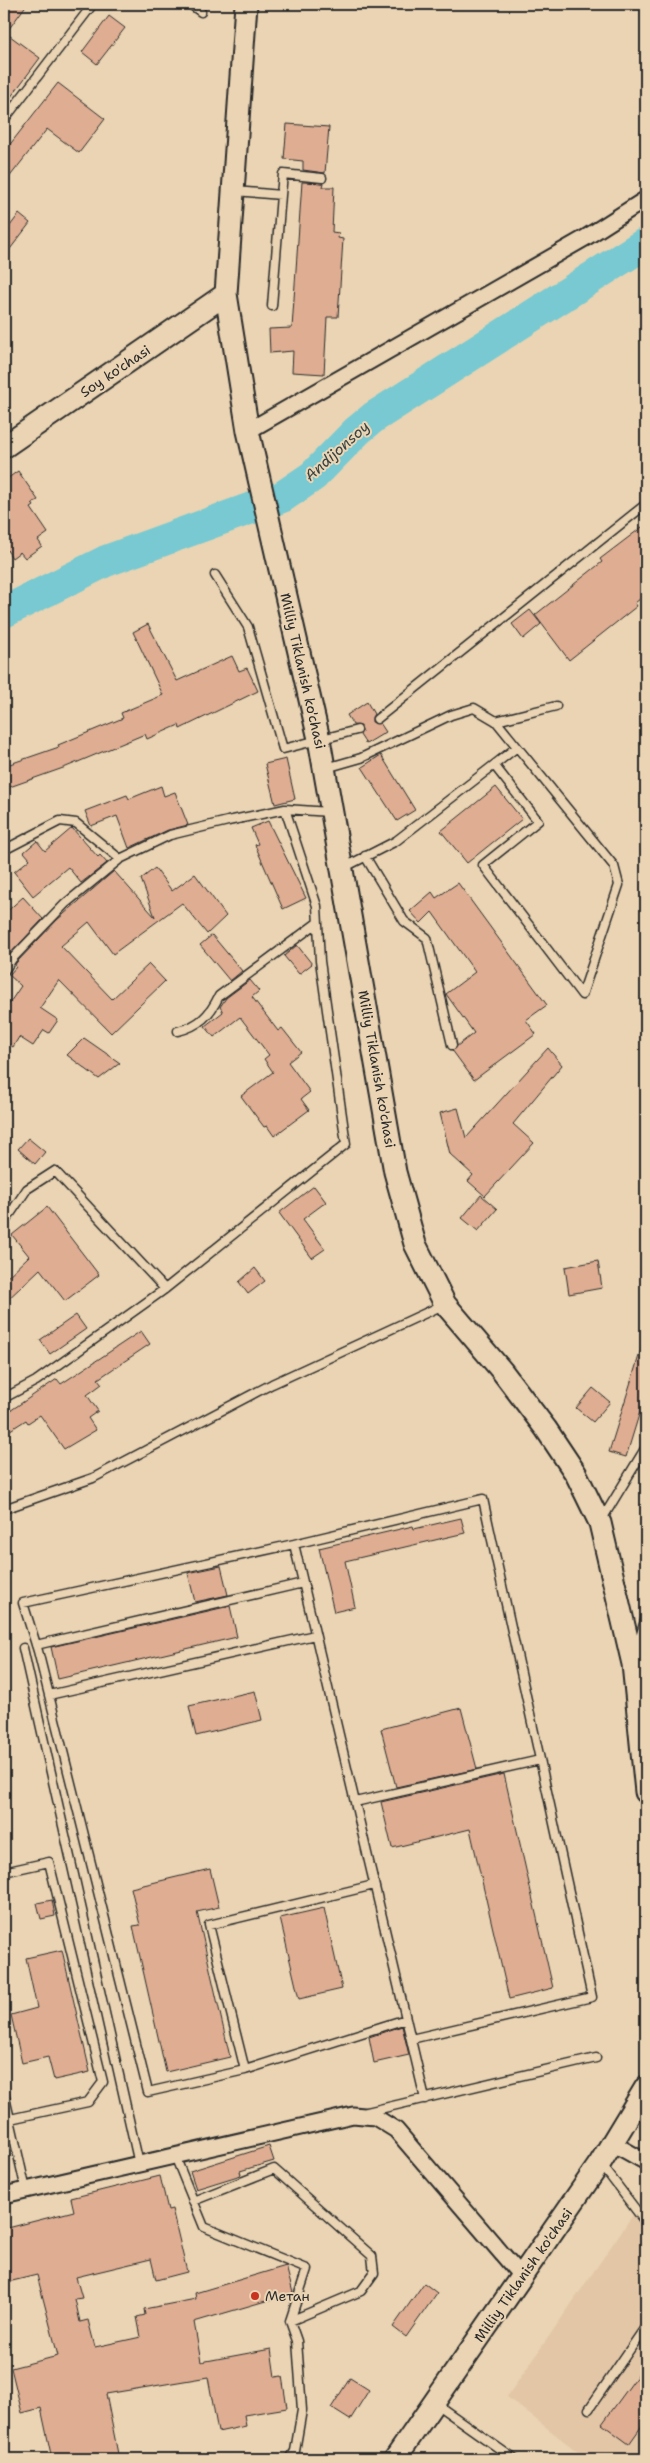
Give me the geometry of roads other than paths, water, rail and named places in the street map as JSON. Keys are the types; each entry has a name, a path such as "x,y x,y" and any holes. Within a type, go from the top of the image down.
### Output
{"main road":[{"name":"Milliy Tiklanish ko'chasi","path":"246,4 226,294 248,431 319,740 395,1172 415,1244 445,1304 502,1371 546,1429 576,1474 600,1522 633,1664 646,1792"},
{"name":"Soy ko'chasi","path":"4,447 226,294"},
{"name":"Milliy Tiklanish ko'chasi","path":"395,2459 600,2163 646,2087"}],"street":[{"path":"248,431 585,238 646,199"},
{"path":"4,2195 353,2115 375,2117 396,2130 522,2277"},
{"path":"612,2143 646,2162"}],"lane":[{"path":"4,120 93,4"},
{"path":"190,4 201,12"},
{"path":"272,306 283,174 322,178"},
{"path":"233,191 281,195"},
{"path":"378,719 646,504"},
{"path":"215,575 248,627 283,749 357,730"},
{"path":"496,721 556,706"},
{"path":"324,769 361,758 451,714 474,708 496,721 614,866 619,885 582,995 483,865 538,820 494,765"},
{"path":"342,868 396,841 517,747"},
{"path":"4,971 12,959 65,904 120,859 170,835 285,809 332,812"},
{"path":"4,1398 36,1381 165,1289 346,1144 317,923 317,906 285,809"},
{"path":"4,850 60,821 76,823 120,859"},
{"path":"366,856 404,921 427,938 452,1046"},
{"path":"178,1031 192,1028 211,1013 219,996 317,923"},
{"path":"4,1223 27,1189 55,1170 165,1289"},
{"path":"4,1509 93,1478 272,1384 445,1304"},
{"path":"600,1522 646,1448"},
{"path":"406,2019 245,2070 148,2092 49,1695 23,1603 294,1544 483,1499 592,1997 410,2039"},
{"path":"294,1544 424,2098"},
{"path":"36,1645 303,1583"},
{"path":"633,1664 646,1617"},
{"path":"49,1695 315,1635"},
{"path":"23,1648 139,2164"},
{"path":"355,1802 540,1760"},
{"path":"4,1872 49,1862 103,2082 88,2102 10,2119"},
{"path":"245,2070 209,1925 374,1885"},
{"path":"353,2115 596,2058"},
{"path":"4,2093 26,2190"},
{"path":"175,2156 204,2227 307,2269 290,2321 297,2341 302,2410 295,2451 290,2459"},
{"path":"600,2163 646,2223"},
{"path":"193,2201 274,2169 372,2256 374,2273 361,2291 290,2321"},
{"path":"588,2410 646,2326"},
{"path":"434,2403 514,2459"}],"waterway":[{"name":"Andijonsoy","path":"4,612 106,561 282,497 313,476 357,431 374,417 646,243"}],"place":[{"name":"Метан","path":"255,2296"}]}
